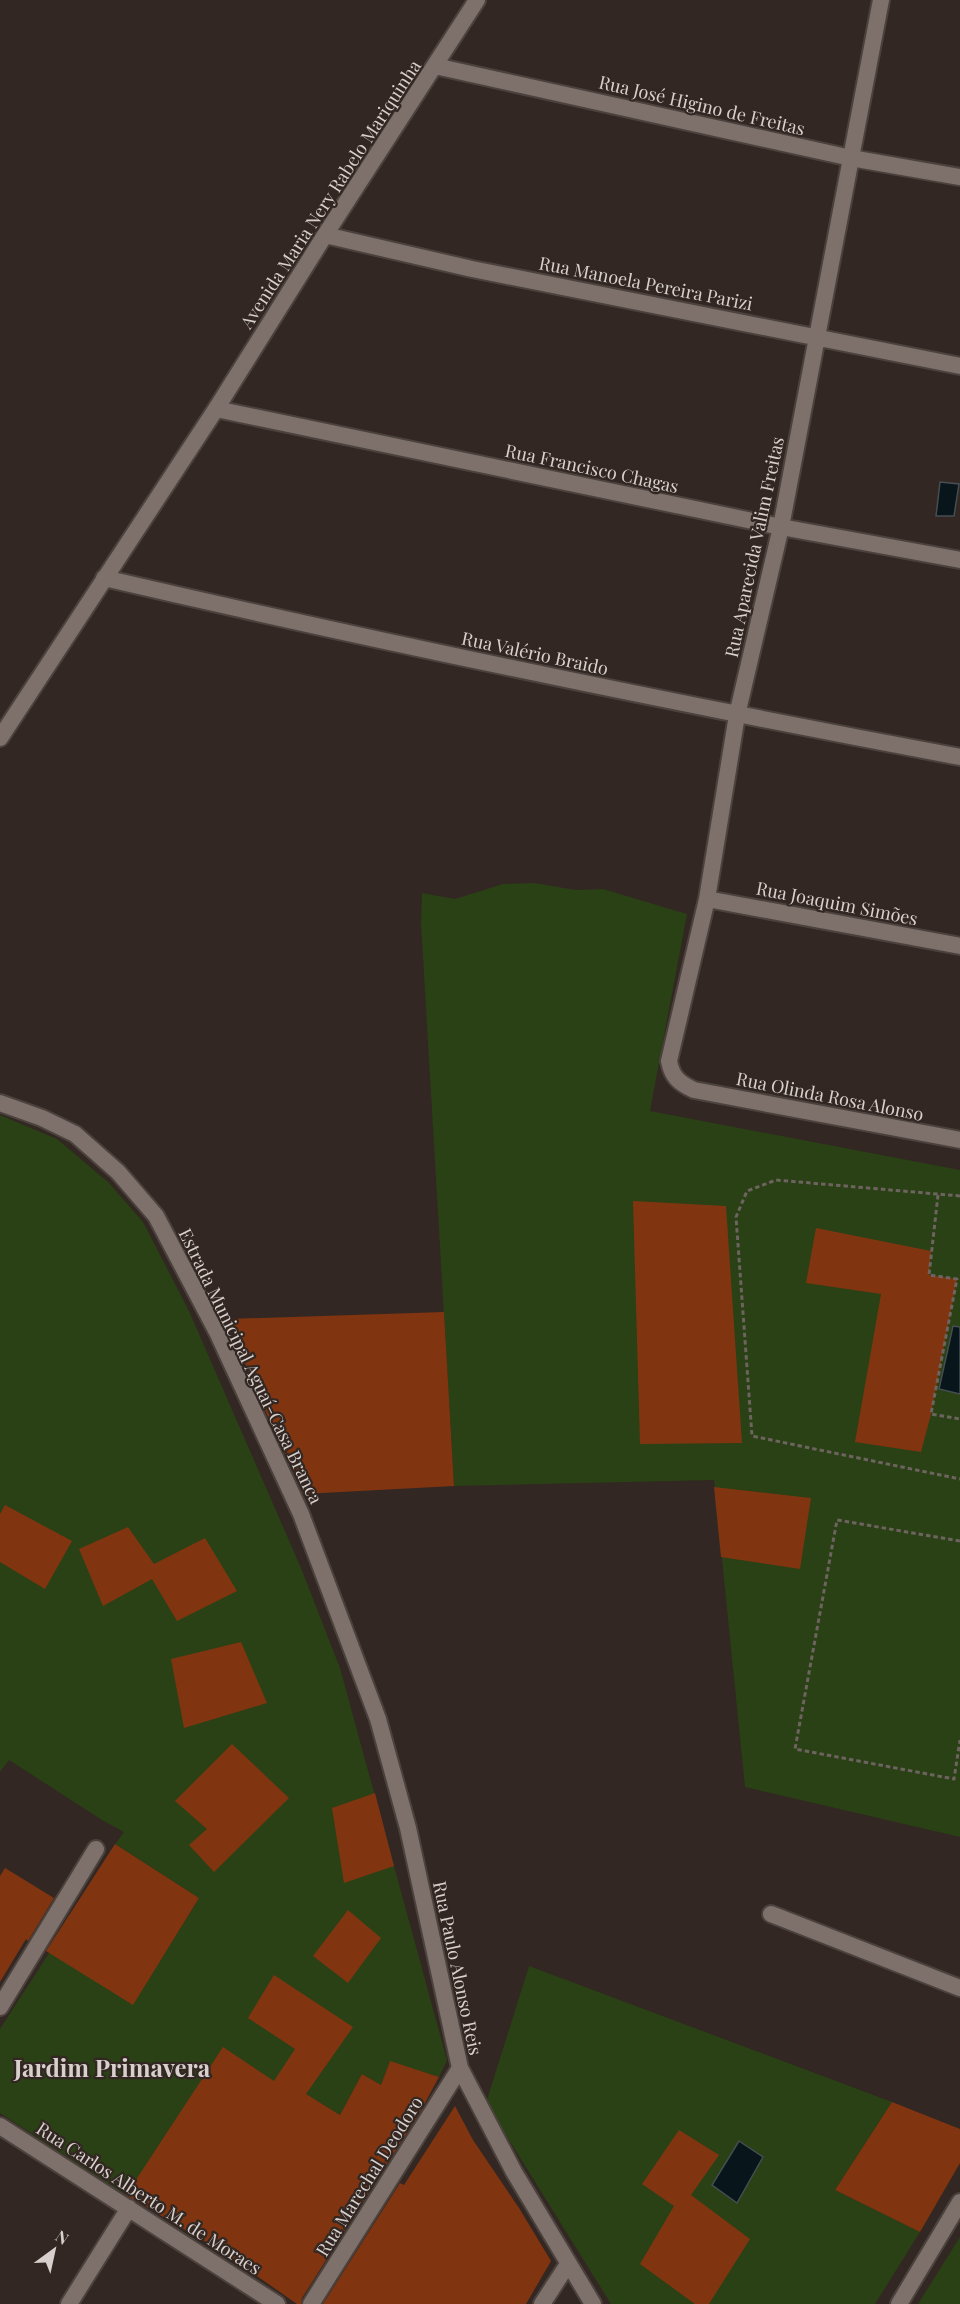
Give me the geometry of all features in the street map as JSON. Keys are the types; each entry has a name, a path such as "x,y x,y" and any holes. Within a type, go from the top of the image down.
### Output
{"street":[{"name":"Avenida Maria Nery Rabelo Mariquinha","path":"0,738 216,409 477,0"},
{"name":"Rua Aparecida Valim Freitas","path":"694,1090 677,1080 671,1072 669,1061 706,899 737,715 781,527 881,0"},
{"name":"Rua José Higino de Freitas","path":"435,66 851,158 960,177"},
{"name":"Rua Manoela Pereira Parizi","path":"325,235 472,269 960,366"},
{"name":"Rua Francisco Chagas","path":"216,409 781,527 960,560"},
{"name":"Rua Valério Braido","path":"104,578 275,618 737,715 960,756"},
{"name":"Rua Joaquim Simões","path":"706,899 960,946"},
{"name":"Rua Olinda Rosa Alonso","path":"694,1090 960,1140"},
{"name":"Estrada Municipal Aguaí-Casa Branca","path":"0,1103 42,1118 75,1134 118,1172 156,1216 217,1332 301,1514 378,1719"},
{"name":"Rua Paulo Alonso Reis","path":"378,1719 408,1828 460,2068 514,2172 593,2304"},
{"path":"0,2007 96,1849"},
{"path":"771,1914 960,1988"},
{"name":"Rua Marechal Deodoro","path":"311,2304 460,2068"},
{"name":"Rua Carlos Alberto M. de Moraes","path":"0,2126 277,2304"},
{"path":"899,2304 960,2202"},
{"path":"69,2304 129,2208"},
{"path":"542,2304 568,2264"}],"path":[{"path":"960,1196 776,1180 747,1191 736,1217 752,1437 960,1479"},
{"path":"938,1194 929,1275 957,1279 931,1414 960,1419"},
{"path":"960,1541 837,1520 795,1749 954,1779 960,1740"}],"green space":[{"path":"535,883 576,890 603,889 687,914 650,1111 960,1170 960,1837 745,1787 714,1480 454,1486 421,923 422,893 455,899 503,884"},
{"path":"0,1115 57,1139 109,1183 143,1222 189,1311 301,1568 340,1668 447,2060 439,2077 390,2062 381,2085 362,2074 340,2115 316,2100 126,2195 0,2113 0,2029 49,1953 167,1950 199,1898 115,1844 124,1832 9,1760 0,1772"},
{"path":"529,1966 892,2102 835,2190 920,2232 875,2304 611,2304 486,2103"},
{"path":"960,2237 960,2304 918,2304"}],"shaded area":[{"path":"940,482 959,484 954,516 936,516"},
{"path":"953,1326 960,1327 960,1394 939,1389"},
{"path":"739,2141 763,2157 737,2203 712,2185"}],"building":[{"path":"633,1201 726,1206 742,1443 640,1444"},
{"path":"816,1228 931,1251 929,1275 957,1279 931,1414 921,1452 855,1442 881,1294 806,1283"},
{"path":"444,1312 454,1486 303,1494 251,1379 228,1319"},
{"path":"714,1487 811,1498 800,1569 721,1557"},
{"path":"5,1505 72,1541 45,1589 0,1562 0,1514"},
{"path":"128,1527 154,1564 205,1538 237,1591 177,1621 152,1579 103,1606 79,1549"},
{"path":"241,1642 267,1703 184,1728 171,1659"},
{"path":"232,1744 289,1798 214,1872 189,1845 207,1829 175,1801"},
{"path":"375,1793 394,1866 344,1883 332,1808"},
{"path":"115,1844 199,1898 133,2005 46,1951"},
{"path":"5,1868 54,1898 0,1982 0,1876"},
{"path":"348,1910 381,1938 348,1983 313,1956"},
{"path":"274,1975 353,2027 306,2094 340,2115 362,2074 381,2085 390,2061 439,2077 420,2112 302,2298 301,2304 297,2304 221,2251 126,2195 223,2047 274,2081 295,2049 248,2018"},
{"path":"892,2102 960,2129 960,2163 920,2232 835,2190"},
{"path":"455,2106 473,2140 519,2208 551,2261 526,2304 323,2304 400,2183 404,2185"},
{"path":"679,2130 719,2155 691,2195 750,2239 709,2304 695,2304 640,2264 674,2206 642,2184"}],"district":[{"name":"Jardim Primavera","path":"112,2067"}]}
